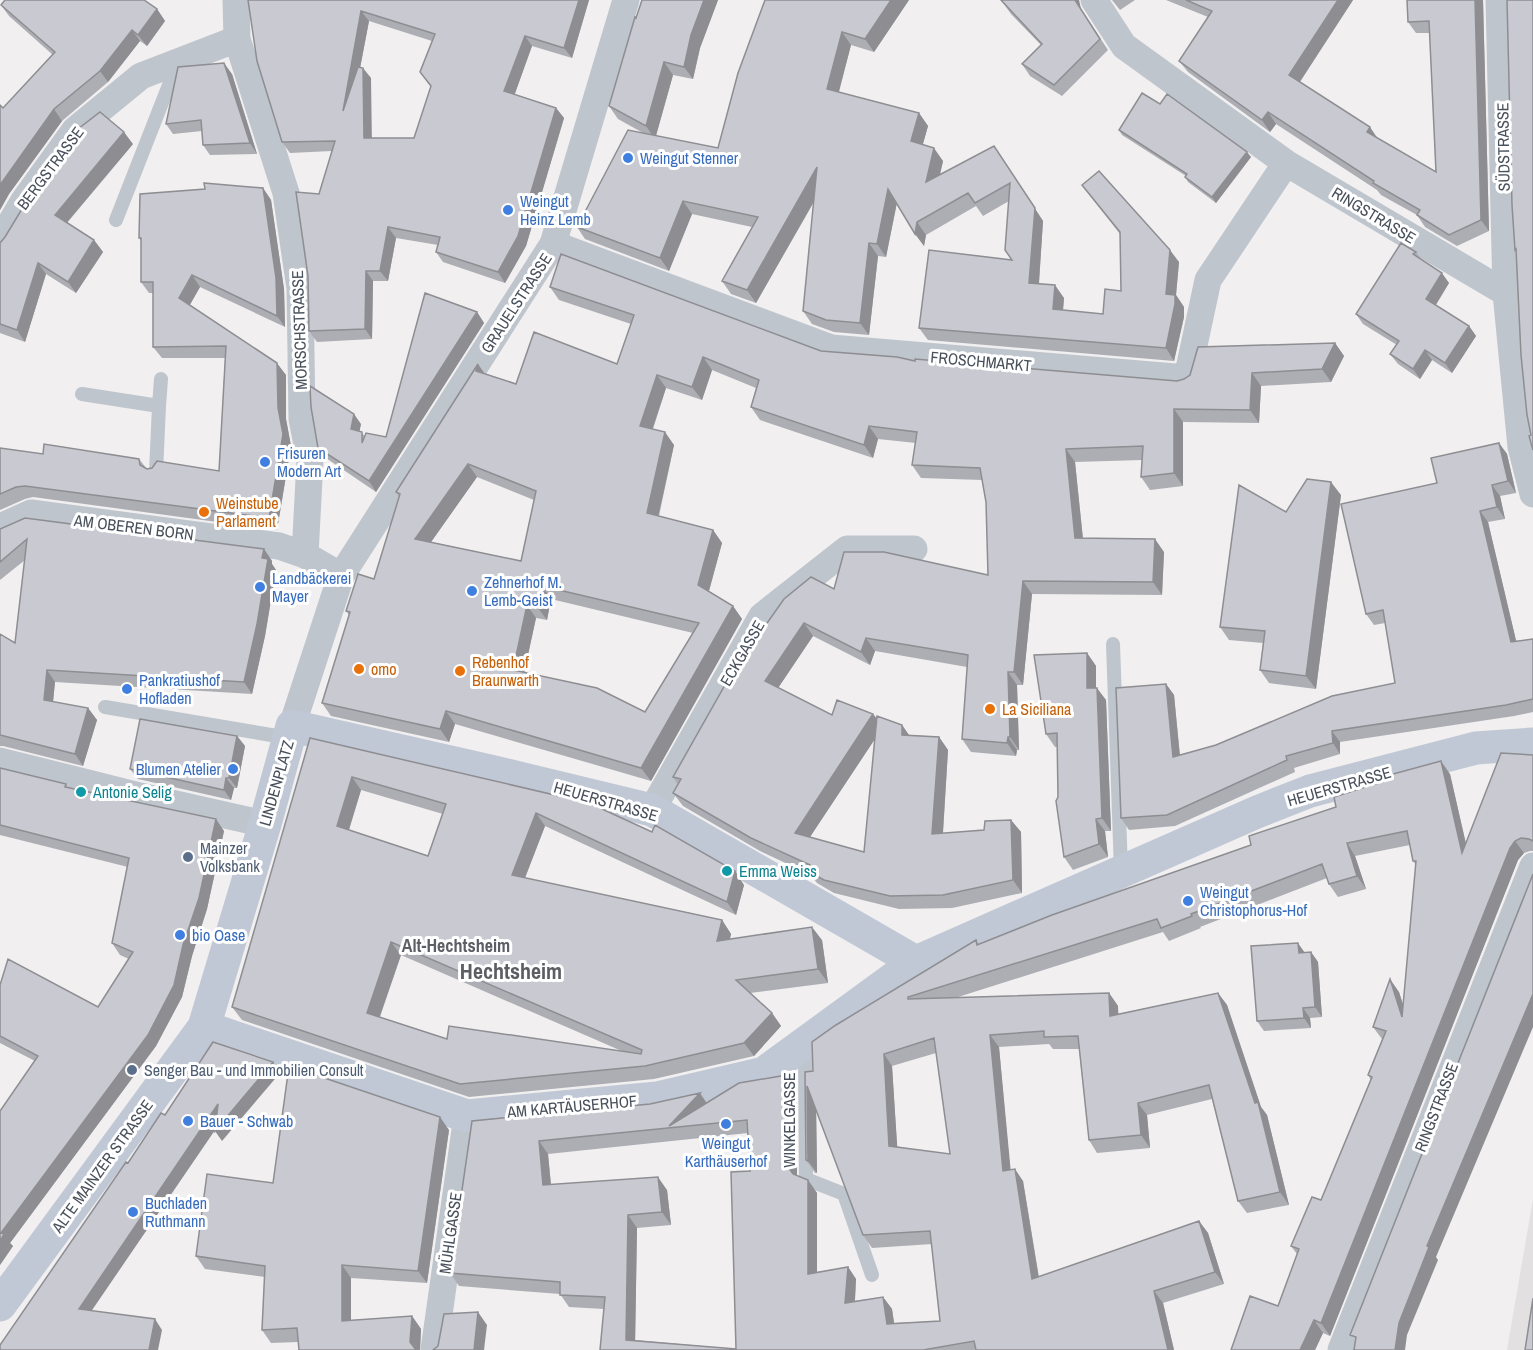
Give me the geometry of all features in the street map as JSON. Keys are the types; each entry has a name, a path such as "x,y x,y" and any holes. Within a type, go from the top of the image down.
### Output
{"street":[{"name":"MORSCHSTRASSE","path":"236,0 237,39 286,193 300,288 302,419 309,460 305,555"},
{"name":"GRAUELSTRASSE","path":"341,576 553,244 626,0"},
{"name":"RINGSTRASSE","path":"1094,0 1124,46 1286,163 1506,293"},
{"name":"SÜDSTRASSE","path":"1499,0 1506,293"},
{"name":"BERGSTRASSE","path":"0,242 23,202 75,130 141,76 237,39"},
{"name":"FROSCHMARKT","path":"553,244 831,348 1187,378 1208,280 1286,163"},
{"path":"1506,293 1521,447 1533,494"},
{"name":"AM OBEREN BORN","path":"0,527 31,513 147,526 279,546 305,555"},
{"name":"ECKGASSE","path":"652,810 762,616 847,549 914,549"},
{"path":"305,555 341,576"},
{"name":"LINDENPLATZ","path":"204,1027 290,732 341,576"},
{"name":"HEUERSTRASSE","path":"290,732 486,770 652,810 916,962 1310,791 1476,748 1533,744"},
{"path":"0,761 265,824"},
{"name":"RINGSTRASSE","path":"1341,1350 1533,866"},
{"name":"AM KARTÄUSERHOF","path":"204,1027 467,1116 657,1098 764,1073 916,962"},
{"name":"ALTE MAINZER STRASSE","path":"0,1305 204,1027"},
{"name":"MÜHLGASSE","path":"434,1350 467,1116"}],"lane":[{"path":"116,220 178,62"},
{"path":"156,472 161,379"},
{"path":"82,394 159,406"},
{"path":"1113,644 1121,873"},
{"path":"105,707 290,732"},
{"name":"WINKELGASSE","path":"805,1042 806,1179 844,1194 872,1275"}],"shaded area":[{"path":"1533,1199 1533,1350 1507,1350"}],"building":[{"path":"5,0 144,0 157,9 138,35 132,30 100,71 54,109 0,185 0,105 3,108 55,52 1,5"},
{"path":"248,0 579,0 564,48 525,36 504,91 556,108 518,236 498,272 436,252 440,237 388,227 380,271 366,271 365,329 309,331 308,276 296,192 319,194 335,141 282,142 257,61","holes":["361,11 435,34 420,72 431,86 414,138 364,138 363,68 358,67 343,111"]},
{"path":"642,0 704,0 691,35 684,67 664,62 646,126 609,106"},
{"path":"765,0 891,0 865,39 842,32 827,89 919,113 911,141 934,148 926,182 994,146 1035,208 1029,283 1055,285 1053,309 1103,314 1105,289 1121,291 1120,232 1082,185 1099,171 1170,250 1166,294 1175,295 1175,304 1166,348 919,328 929,250 1012,260 1005,250 1010,183 975,203 968,193 917,222 915,234 888,189 877,244 869,243 860,323 826,320 803,311 817,167 747,290 722,281 758,217 683,201 660,258 577,227 628,130 718,148 738,73"},
{"path":"1001,0 1075,0 1100,39 1054,85 1022,64 1042,44"},
{"path":"1186,0 1338,0 1289,75 1370,127 1367,132 1436,172 1429,21 1408,22 1407,0 1475,0 1481,220 1449,235 1417,215 1420,210 1373,183 1374,181 1268,112 1262,120 1179,61 1212,11"},
{"path":"1507,0 1533,0 1533,450 1529,436 1531,435 1521,355 1512,205"},
{"path":"224,63 250,143 203,145 201,120 166,124 178,67"},
{"path":"1142,93 1160,104 1167,94 1247,152 1212,197 1185,177 1187,174 1119,130"},
{"path":"100,112 124,132 55,215 94,240 68,282 38,263 17,330 0,324 0,243 78,129"},
{"path":"204,183 263,188 276,278 277,316 192,275 179,298 277,363 278,408 283,434 269,518 25,486 0,494 0,448 43,454 44,444 139,459 140,465 147,469 152,468 157,461 219,471 226,346 153,347 153,282 141,282 140,194 205,189"},
{"path":"1401,243 1442,273 1426,299 1469,326 1445,363 1425,350 1413,369 1390,354 1399,341 1356,314"},
{"path":"561,254 821,351 897,357 915,361 915,359 1177,381 1190,375 1198,347 1335,343 1322,369 1252,373 1250,410 1174,409 1174,473 1141,477 1143,446 1066,449 1075,538 1155,539 1153,582 1023,581 1014,672 1008,672 1010,737 1007,743 962,739 968,655 866,638 861,652 804,623 765,681 832,715 837,700 873,714 795,833 864,852 877,716 902,725 902,735 939,737 932,834 984,830 985,821 1011,820 1013,880 943,895 890,896 824,880 808,871 810,865 751,838 673,793 681,779 673,777 760,623 765,626 784,599 811,577 834,589 844,552 884,552 988,575 986,502 980,468 912,465 917,432 869,426 864,445 751,407 759,380 703,357 692,387 657,375 640,426 665,432 647,513 713,530 698,585 733,606 641,768 446,711 440,729 322,703 350,612 346,611 358,574 374,579 400,494 396,492 478,364 476,371 516,384 534,332 617,364 634,315 550,287","holes":["468,464 536,491 521,561 415,539","542,586 699,623 645,712 597,688 513,670 527,605 538,608"]},
{"path":"425,293 477,312 369,481 318,448 310,386 354,414 351,429 362,432 362,443 366,433 386,437"},
{"path":"1499,443 1508,481 1492,485 1497,507 1480,511 1511,642 1533,639 1533,699 1332,731 1333,743 1286,756 1287,760 1167,815 1121,818 1116,688 1166,684 1173,757 1216,745 1332,696 1395,683 1383,610 1366,614 1341,504 1437,483 1431,458"},
{"path":"1307,479 1331,482 1306,676 1260,670 1265,631 1220,627 1239,485 1286,512"},
{"path":"25,518 264,549 262,558 268,559 244,682 47,670 44,700 88,708 75,754 0,735 0,634 15,643 27,539 0,562 0,529"},
{"path":"1087,653 1087,688 1097,688 1102,818 1096,819 1099,844 1064,857 1056,801 1058,797 1057,733 1046,734 1034,655"},
{"path":"140,719 237,736 229,778 226,778 224,790 130,769"},
{"path":"310,738 589,803 652,832 655,825 735,871 727,902 536,813 512,875 722,920 717,941 812,927 818,969 736,980 772,1013 744,1043 645,1066 460,1084 232,1007","holes":["352,777 446,804 428,856 337,826","391,942 642,1050 641,1054 449,1026 447,1039 367,1013"]},
{"path":"1501,753 1533,755 1533,841 1521,838 1515,841 1510,848 1321,1323 1314,1320 1300,1350 1231,1350 1250,1296 1278,1306 1299,1249 1291,1246 1312,1197 1321,1200 1372,1077 1368,1075 1386,1031 1373,1027 1390,979 1402,1017 1416,861 1413,861 1407,831 1347,843 1357,876 1329,884 1322,864 1191,914 1192,916 1161,928 1157,919 908,997 908,999 1109,993 1110,1016 1218,993 1255,1103 1258,1102 1280,1192 1238,1201 1209,1085 1138,1103 1141,1135 1089,1140 1078,1036 1044,1037 1044,1031 990,1035 1003,1171 1015,1169 1032,1279 1199,1221 1215,1272 1154,1291 1168,1350 976,1350 974,1341 923,1350 600,1350 605,1297 560,1295 560,1282 450,1273 472,1121 650,1104 700,1093 669,1126 739,1083 787,1075 788,1167 793,1174 808,1180 808,1274 848,1267 845,1303 883,1297 887,1324 940,1321 930,1231 863,1235 807,1086 808,1161 806,1160 805,1072 813,1071 812,1042 976,940 977,945 1052,915 1251,845 1249,836 1336,807 1334,797 1394,778 1393,774 1441,761 1462,853","holes":["934,1038 950,1154 889,1146 884,1054","747,1120 750,1171 731,1172 736,1349 626,1340 628,1215 662,1212 658,1177 543,1185 539,1141"]},
{"path":"0,768 66,784 65,787 216,819 199,898 183,945 174,985 148,1035 1,1233 4,1234 0,1241 0,1111 38,1056 0,1036 0,985 8,959 98,1007 133,952 112,943 129,858 0,825"},
{"path":"1533,874 1533,994 1427,1246 1429,1247 1399,1323 1395,1350 1354,1350 1356,1337 1350,1335"},
{"path":"1298,943 1299,953 1311,952 1315,1007 1303,1008 1304,1018 1257,1021 1251,946"},
{"path":"213,1042 273,1062 215,1131 218,1104 79,1309 155,1319 149,1350 0,1350 0,1345 126,1162 128,1163 161,1113 165,1115"},
{"path":"289,1066 440,1117 418,1271 342,1265 342,1321 412,1316 410,1342 416,1350 299,1350 297,1328 262,1330 265,1266 196,1256 207,1174 273,1183"},
{"path":"1533,1298 1533,1350 1525,1350"},
{"path":"478,1312 474,1350 433,1350 438,1346 444,1314"}],"place":[{"name":"Weingut Stenner","path":"628,158"},
{"name":"Weingut Heinz Lemb","path":"508,210"},
{"name":"Frisuren Modern Art","path":"265,462"},
{"name":"Weinstube Parlament","path":"204,512"},
{"name":"Landbäckerei Mayer","path":"260,587"},
{"name":"Zehnerhof M. Lemb-Geist","path":"472,591"},
{"name":"omo","path":"359,669"},
{"name":"Rebenhof Braunwarth","path":"460,671"},
{"name":"Pankratiushof Hofladen","path":"127,689"},
{"name":"La Siciliana","path":"990,709"},
{"name":"Blumen Atelier","path":"233,769"},
{"name":"Antonie Selig","path":"81,792"},
{"name":"Mainzer Volksbank","path":"188,857"},
{"name":"Emma Weiss","path":"727,871"},
{"name":"Weingut Christophorus-Hof","path":"1188,901"},
{"name":"bio Oase","path":"180,935"},
{"name":"Senger Bau - und Immobilien Consult","path":"132,1070"},
{"name":"Bauer - Schwab","path":"188,1121"},
{"name":"Weingut Karthäuserhof","path":"726,1124"},
{"name":"Buchladen Ruthmann","path":"133,1212"}],"district":[{"name":"Alt-Hechtsheim","path":"456,946"},
{"name":"Hechtsheim","path":"511,971"}]}
